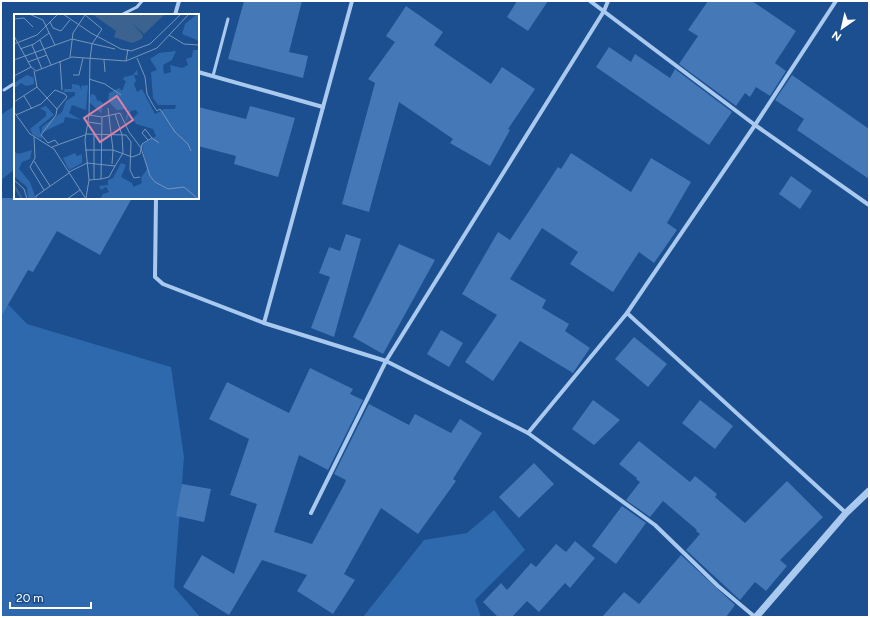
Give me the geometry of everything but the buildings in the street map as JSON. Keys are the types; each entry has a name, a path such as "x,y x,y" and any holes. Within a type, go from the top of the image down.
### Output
{"street":[{"path":"175,14 179,1"},
{"path":"264,323 352,1"},
{"path":"590,1 755,125 869,205"},
{"path":"310,513 386,361 604,11 608,1"},
{"path":"528,433 627,313 755,125 836,1"},
{"path":"199,72 323,107"},
{"path":"156,199 155,277 163,284 177,291 264,323 386,361 528,433 655,525 718,586 755,617 846,513 869,490"},
{"path":"627,313 846,513"}],"lane":[{"path":"123,14 137,7 142,1"},
{"path":"213,76 228,19"},
{"path":"4,90 14,84"}],"shaded area":[{"path":"14,106 14,170 1,180 1,115"},
{"path":"1,297 27,324 171,367 184,457 174,587 200,617 1,617"},
{"path":"494,510 525,550 475,600 481,617 363,617 424,540 467,533"}]}
